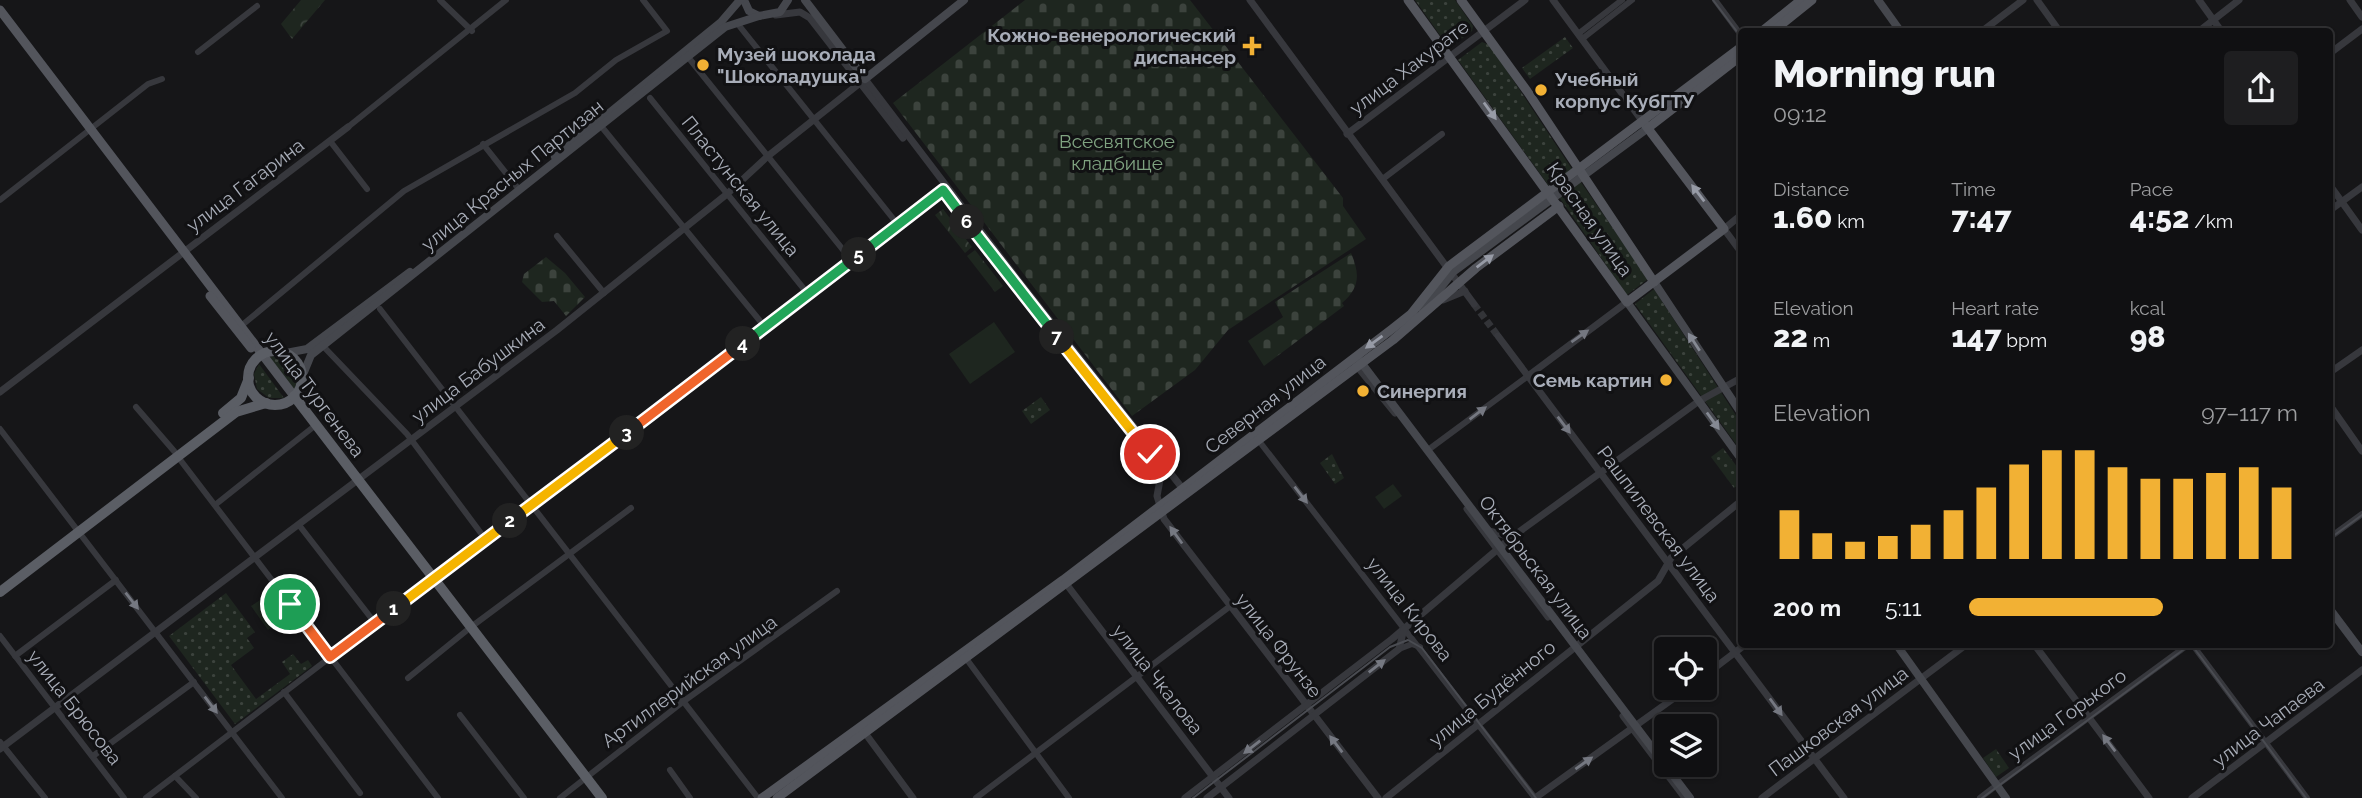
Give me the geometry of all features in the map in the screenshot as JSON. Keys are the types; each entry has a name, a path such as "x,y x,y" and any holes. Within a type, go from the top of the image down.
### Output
{"highway":[{"path":"0,592 176,454 236,412 266,403 278,404 292,398 302,377 299,365 286,353 274,351 260,356 241,398 176,454"},
{"path":"249,378 252,390 266,403"},
{"name":"улица Тургенева","path":"292,398 312,428 356,482"},
{"name":"улица Тургенева","path":"292,398 584,780 602,798"},
{"path":"0,584 77,530"},
{"name":"улица Тургенева","path":"584,780 594,798"}],"main road":[{"path":"742,0 749,10 759,16"},
{"name":"улица Красных Партизан","path":"286,353 307,349 517,187 721,22 742,0"},
{"path":"772,16 785,7 788,0"},
{"path":"805,0 862,81"},
{"name":"улица Бабушкина","path":"862,81 964,0"},
{"name":"Красная улица","path":"1408,0 1738,456"},
{"name":"Красная улица","path":"1461,0 1484,30 1738,409"},
{"path":"1765,28 1801,0"},
{"path":"1777,28 1812,0"},
{"path":"1878,0 1898,28"},
{"name":"улица Тургенева","path":"0,10 292,398"},
{"name":"улица Красных Партизан","path":"302,377 311,355 726,27 759,16 772,16"},
{"name":"улица Тургенева","path":"0,18 90,132"},
{"name":"Северная улица","path":"1646,125 1738,49"},
{"name":"Северная улица","path":"1182,492 1259,441 1357,361 1411,314 1451,270 1550,194 1738,58"},
{"path":"1627,302 1724,229 1646,125"},
{"name":"Северная улица","path":"760,798 915,691 1065,582 1357,361 1434,307 1459,282 1559,206"},
{"name":"улица Тургенева","path":"182,253 241,326 260,356"},
{"name":"Северная улица","path":"1413,322 1451,270"},
{"name":"Октябрьская улица","path":"1357,361 1428,450 1489,531 1498,549 1688,798"},
{"path":"2333,613 2362,652"},
{"path":"1893,648 1995,787 2000,798"},
{"path":"1899,648 1918,679"},
{"name":"Северная улица","path":"777,798 865,733 915,691"},
{"path":"1995,787 2007,798"}],"street":[{"name":"улица Гагарина","path":"0,391 330,141 472,31 506,0"},
{"path":"241,326 400,194 575,93 617,60 667,31 643,0"},
{"path":"1250,0 1347,134 1384,178 1474,304"},
{"name":"улица Хакурате","path":"1347,134 1525,0"},
{"path":"1553,0 1646,125"},
{"path":"1580,36 1622,0"},
{"path":"1580,36 1632,0"},
{"path":"1715,0 1738,31"},
{"path":"1987,28 2024,0"},
{"path":"2038,0 2057,28"},
{"path":"2199,0 2219,28"},
{"path":"2203,28 2239,0"},
{"path":"2350,0 2362,18"},
{"path":"443,1 472,31"},
{"path":"198,52 257,6"},
{"path":"772,16 795,12 807,15 862,81 1182,492"},
{"path":"737,23 899,226"},
{"path":"2333,51 2362,29"},
{"path":"688,57 852,261"},
{"path":"0,201 148,84 162,79"},
{"name":"улица Бабушкина","path":"1,746 411,441 604,293 727,194 813,118 862,81"},
{"name":"Пластунская улица","path":"650,98 808,294"},
{"path":"601,126 765,327"},
{"path":"1384,178 1442,134"},
{"path":"330,141 367,189"},
{"path":"483,144 517,187"},
{"path":"2333,208 2362,187"},
{"path":"146,798 945,189"},
{"path":"945,189 1182,492"},
{"path":"2333,189 2362,230"},
{"path":"1738,217 1724,229 1738,248"},
{"path":"557,236 604,293"},
{"name":"Северная улица","path":"1434,307 1455,293 1465,291"},
{"path":"1428,450 1627,302"},
{"path":"380,309 760,798"},
{"name":"Рашпилевская улица","path":"1498,336 1844,798"},
{"path":"323,346 411,441 486,540"},
{"path":"2333,370 2362,350"},
{"name":"Октябрьская улица","path":"1357,361 1498,549"},
{"path":"1185,798 1404,628 1512,537 1699,401 1738,379"},
{"path":"136,407 176,454 438,798"},
{"path":"2333,410 2362,451"},
{"path":"215,505 312,428"},
{"path":"0,429 282,798"},
{"name":"улица Кирова","path":"1259,441 1535,798"},
{"path":"1160,511 1157,496 1162,469"},
{"name":"улица Будённого","path":"1386,798 1658,581 1668,562 1738,504"},
{"path":"408,678 631,508"},
{"name":"улица Фрунзе","path":"1160,511 1229,607 1378,798"},
{"path":"2333,535 2362,514"},
{"path":"299,525 375,623"},
{"path":"1489,531 1512,537"},
{"path":"15,656 116,580"},
{"name":"улица Чкалова","path":"1065,582 1229,798"},
{"name":"Артиллерийская улица","path":"560,798 684,701 837,591"},
{"path":"976,798 1229,607"},
{"path":"1399,649 1404,628"},
{"name":"улица Брюсова","path":"0,636 124,798"},
{"path":"1207,798 1399,649 1414,644 1421,648"},
{"path":"1717,666 1741,648"},
{"name":"Пашковская улица","path":"1762,798 1961,648"},
{"path":"2037,648 2150,798"},
{"name":"улица Горького","path":"1980,798 2185,648"},
{"path":"2194,648 2307,798"},
{"path":"964,656 1069,798"},
{"name":"улица Чапаева","path":"2192,798 2362,670"},
{"path":"93,756 194,682"},
{"path":"284,692 360,793"},
{"path":"1535,798 1672,700"},
{"path":"460,715 524,798"},
{"path":"865,733 913,798"},
{"path":"1,746 44,798"},
{"path":"670,770 691,798"},
{"path":"175,776 196,798"}],"green space":[{"path":"301,0 325,0 292,39 281,24"},
{"name":"Всесвятское кладбище","path":"1025,0 1190,0 1343,198 1343,206 1366,239 1228,330 1195,370 1132,416 893,103"},
{"path":"1415,0 1455,0 1473,26 1472,31 1452,46 1447,45"},
{"path":"1565,37 1573,48 1530,79 1522,68"},
{"path":"1482,42 1490,45 1572,169 1549,186 1458,60"},
{"path":"1580,181 1648,279 1627,295 1559,197"},
{"path":"943,209 972,247 965,253 935,215"},
{"path":"975,250 1003,286 995,292 967,256"},
{"path":"1351,253 1357,280 1352,292 1342,303 1344,306 1264,366 1248,341 1283,317 1275,302"},
{"path":"546,257 565,273 585,297 566,316 554,301 542,302 522,282 524,274"},
{"path":"1654,289 1738,418 1738,447 1635,304"},
{"path":"994,322 1015,352 970,384 949,354"},
{"path":"280,356 295,367 298,378 294,390 268,357"},
{"path":"259,364 284,398 269,398 257,389 254,374"},
{"path":"1041,397 1050,410 1031,424 1022,411"},
{"path":"1723,448 1738,468 1738,485 1734,488 1711,457"},
{"path":"1332,454 1344,478 1335,484 1320,463"},
{"path":"1393,484 1402,496 1384,509 1375,497"},
{"path":"226,593 255,632 247,638 254,648 231,665 256,699 290,674 282,662 293,654 301,664 308,660 312,666 235,724 169,636"},
{"path":"266,596 283,619 268,630 251,606"},
{"path":"1996,749 2009,768 1996,777 1983,758"}],"tunnel":[{"path":"1474,304 1498,336"}],"tram line":[{"path":"1713,0 1738,33"},
{"path":"2333,536 2362,515"},
{"path":"1193,798 1390,647 1408,640 1422,648 1536,798"},
{"path":"1982,798 2186,648"},
{"path":"2194,648 2306,798"}],"place":[{"name":"Кожно-венерологический диспансер","path":"1252,46"},
{"name":"Музей шоколада \"Шоколадушка\"","path":"703,65"},
{"name":"Учебный корпус КубГТУ","path":"1541,90"},
{"name":"Семь картин","path":"1666,380"},
{"name":"Синергия","path":"1363,391"}],"route":[{"path":"290,604 330,657 682,392 943,190 1150,454"}]}
